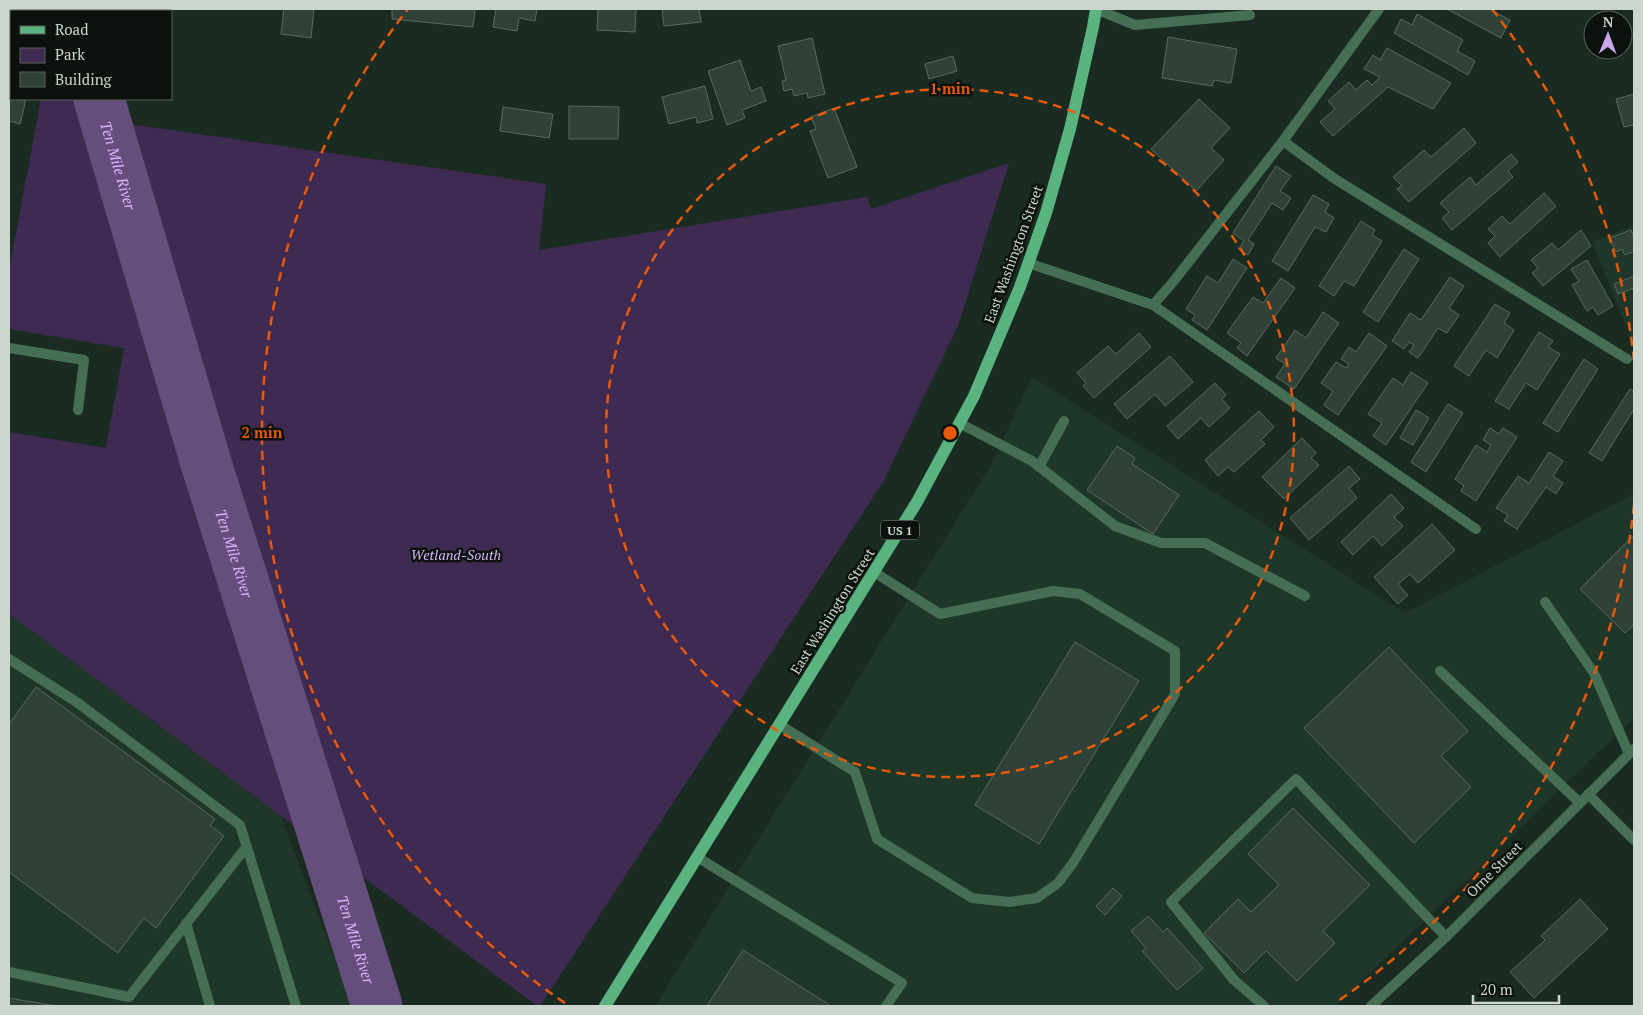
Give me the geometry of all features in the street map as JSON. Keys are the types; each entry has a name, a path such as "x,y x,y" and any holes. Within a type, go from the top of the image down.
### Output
{"main road":[{"name":"East Washington Street","path":"605,1006 917,502 974,396 1020,287 1046,213 1070,129 1096,9"}],"street":[{"path":"1096,9 1136,25 1250,15"},
{"path":"1153,305 1283,141 1379,9"},
{"path":"1283,141 1335,179 1626,359"},
{"path":"1028,263 1153,305 1476,529"},
{"path":"9,348 84,360 78,410"},
{"path":"1040,467 1064,421"},
{"path":"959,423 1040,467 1115,526 1161,543 1205,543 1305,596"},
{"path":"780,725 855,772 877,839 972,898 1009,902 1037,898 1058,883 1073,862 1175,694 1175,651 1080,594 1053,592 940,614 874,572"},
{"path":"1545,602 1594,674 1632,751"},
{"path":"9,659 78,703 240,825 296,1006"},
{"path":"1440,671 1580,803"},
{"name":"Orne Street","path":"1371,1006 1446,937 1632,751"},
{"path":"1264,1006 1234,980 1171,902 1296,779 1446,937"},
{"path":"1588,794 1634,840"},
{"path":"9,972 130,1002 186,923 247,846"},
{"path":"698,857 902,983 886,1006"},
{"path":"186,923 210,1006"}],"shaded area":[{"path":"1634,225 1634,345 1592,242"},
{"path":"1032,377 1405,613 1634,494 1634,718 1336,1006 655,1006 991,465"},
{"path":"9,614 281,816 352,1006 9,1006"}],"green space":[{"name":"Wetland-South","path":"41,100 86,100 87,118 546,184 539,250 867,197 871,209 1009,163 958,326 883,482 540,1006 537,1006 9,614 9,432 106,448 124,348 9,329 9,270"}],"building":[{"path":"9,9 14,10 10,10 9,48"},
{"path":"103,9 130,9 130,10"},
{"path":"284,9 314,9 311,38 281,34"},
{"path":"392,9 475,9 473,27 392,19"},
{"path":"496,9 537,9 535,21 519,18 517,31 493,27"},
{"path":"598,9 636,9 635,32 597,30"},
{"path":"662,9 699,9 701,22 664,26"},
{"path":"1447,9 1489,9 1510,20 1501,38"},
{"path":"1417,14 1463,40 1457,51 1475,61 1468,75 1394,33 1401,19 1412,25"},
{"path":"1168,37 1237,49 1231,83 1214,80 1212,86 1162,78"},
{"path":"812,38 825,94 808,98 807,93 794,96 792,89 784,91 782,81 786,80 778,46"},
{"path":"1387,48 1451,83 1433,109 1388,87 1333,136 1320,122 1335,109 1328,101 1349,82 1356,90 1367,80 1372,85 1380,77 1364,69 1373,55 1380,60"},
{"path":"953,56 957,71 929,79 925,64"},
{"path":"740,60 751,91 761,87 766,101 742,110 745,118 727,125 708,71"},
{"path":"9,85 10,100 26,100 20,124 9,121"},
{"path":"705,86 713,119 697,123 696,117 669,124 662,97"},
{"path":"1634,94 1634,125 1624,127 1616,99"},
{"path":"1199,99 1230,128 1211,148 1224,160 1196,191 1151,149"},
{"path":"569,106 619,107 618,139 569,139"},
{"path":"503,107 553,114 549,138 500,131"},
{"path":"834,108 857,167 828,178 810,131 816,129 811,117"},
{"path":"1464,128 1476,143 1409,202 1397,189 1402,186 1393,177 1424,150 1431,157"},
{"path":"1511,154 1518,162 1508,171 1513,177 1452,230 1442,218 1449,212 1440,203 1470,177 1476,185"},
{"path":"1276,166 1291,176 1280,191 1291,198 1283,210 1272,203 1248,240 1254,244 1248,255 1238,249 1244,241 1233,233"},
{"path":"1544,193 1556,206 1500,257 1488,243 1495,236 1488,229 1502,216 1510,224"},
{"path":"1313,195 1329,204 1325,212 1334,218 1326,232 1315,227 1288,271 1272,261"},
{"path":"1361,221 1375,230 1372,235 1382,241 1354,286 1344,281 1334,296 1319,286"},
{"path":"1581,230 1591,246 1543,286 1532,273 1538,268 1531,260 1552,243 1558,250"},
{"path":"1631,230 1634,238 1634,251 1625,255 1622,249 1616,252 1610,238"},
{"path":"1404,249 1419,259 1378,322 1363,312"},
{"path":"1233,259 1247,268 1207,330 1192,320 1195,315 1186,309 1207,276 1218,283"},
{"path":"1587,260 1613,306 1598,315 1593,307 1587,311 1572,285 1579,281 1571,269"},
{"path":"1634,276 1634,288 1618,294 1614,284"},
{"path":"1450,277 1464,286 1449,308 1459,315 1447,333 1438,328 1418,358 1409,352 1414,345 1409,342 1404,349 1392,341 1410,313 1421,320"},
{"path":"1281,278 1295,288 1247,356 1237,348 1241,343 1227,333 1253,297 1263,303"},
{"path":"1495,304 1510,313 1504,323 1514,330 1497,358 1486,350 1469,376 1454,366"},
{"path":"1323,312 1339,323 1294,389 1276,377 1285,364 1276,358 1295,330 1306,338"},
{"path":"1539,332 1553,341 1548,347 1560,354 1537,390 1526,383 1509,409 1495,401"},
{"path":"1139,333 1151,347 1094,398 1083,386 1086,383 1077,373 1108,346 1116,354"},
{"path":"1369,333 1387,346 1338,415 1324,405 1333,391 1321,383 1336,362 1346,368 1349,364 1341,359 1349,347 1356,352"},
{"path":"1170,356 1193,382 1165,406 1155,394 1127,419 1114,404"},
{"path":"1584,359 1598,369 1558,432 1543,423"},
{"path":"1411,372 1428,383 1386,445 1373,436 1382,423 1368,414 1393,378 1403,385"},
{"path":"1215,383 1226,395 1222,399 1230,408 1209,427 1201,418 1178,439 1167,426"},
{"path":"1630,389 1634,392 1634,409 1602,461 1589,453"},
{"path":"1448,404 1463,413 1426,472 1411,462"},
{"path":"1416,410 1429,418 1413,445 1400,438"},
{"path":"1259,411 1274,427 1261,440 1265,444 1234,472 1228,467 1218,476 1205,460"},
{"path":"1490,428 1499,434 1503,428 1517,437 1476,501 1461,491 1464,486 1455,479 1476,445 1487,452 1491,445 1483,440"},
{"path":"1302,438 1316,453 1311,458 1319,465 1284,499 1262,477"},
{"path":"1117,446 1135,458 1132,464 1179,495 1153,534 1087,490"},
{"path":"1549,452 1563,461 1553,476 1563,483 1556,494 1546,487 1517,529 1504,521 1508,515 1496,508 1518,476 1529,483"},
{"path":"1349,466 1360,479 1349,488 1357,498 1309,540 1290,518"},
{"path":"1391,494 1404,508 1394,517 1403,526 1382,546 1373,536 1353,555 1341,542"},
{"path":"1432,524 1455,550 1418,583 1410,574 1398,584 1408,595 1398,604 1374,577"},
{"path":"1634,535 1634,624 1625,633 1580,589"},
{"path":"1075,642 1139,681 1039,844 975,805"},
{"path":"1389,647 1468,731 1441,756 1471,787 1414,843 1304,728"},
{"path":"36,687 215,819 210,825 224,836 156,928 144,918 118,953 9,872 9,724"},
{"path":"1293,808 1370,885 1323,931 1335,943 1297,981 1266,951 1244,973 1204,933 1238,899 1251,912 1279,885 1248,854"},
{"path":"1113,888 1122,896 1105,915 1096,906"},
{"path":"1580,899 1608,929 1534,998 1510,972 1545,940 1541,936"},
{"path":"1148,916 1163,932 1167,928 1203,968 1177,990 1142,951 1146,948 1131,931"},
{"path":"743,950 831,1006 707,1006"},
{"path":"9,998 56,1006 9,1006"}],"waterway":[{"name":"Ten Mile River","path":"99,100 206,463 377,1006"}]}
